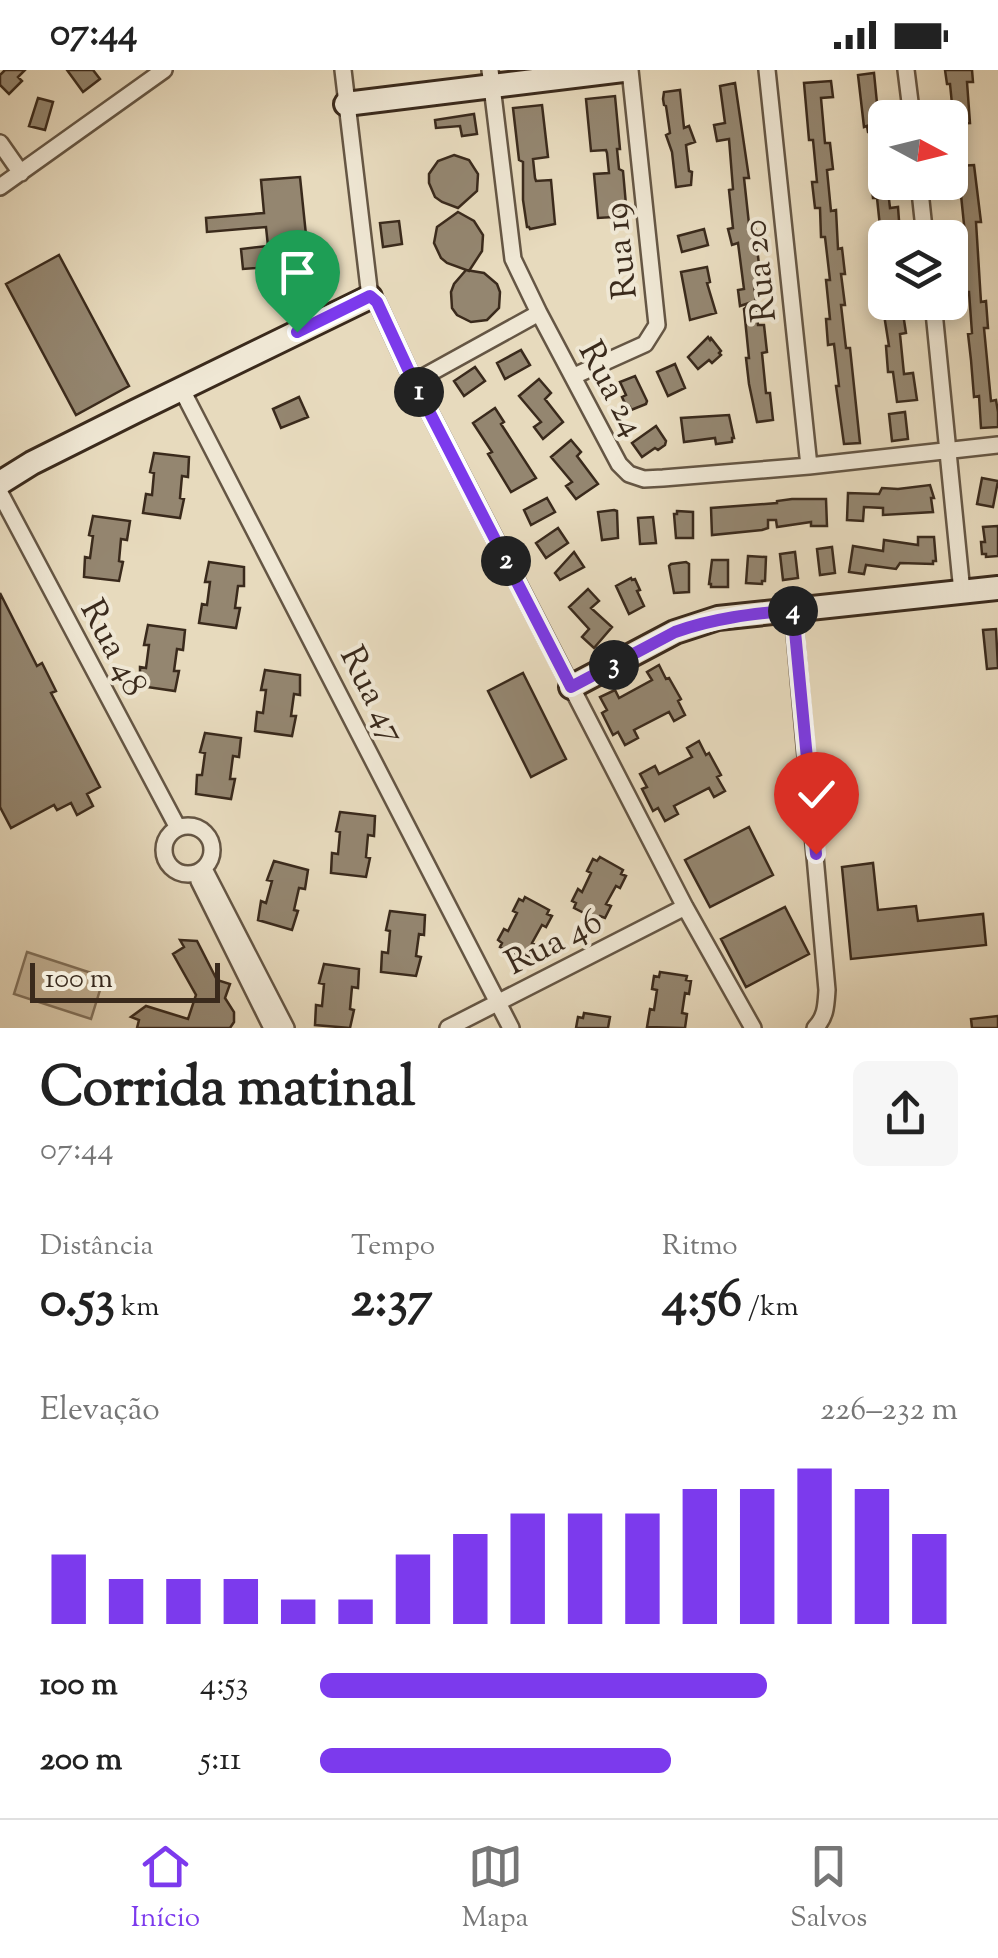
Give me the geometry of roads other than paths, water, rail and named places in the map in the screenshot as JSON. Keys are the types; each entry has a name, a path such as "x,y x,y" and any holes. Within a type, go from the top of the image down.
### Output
{"street":[{"path":"0,187 137,77 164,70"},
{"path":"343,70 370,296 377,302 414,382 685,907 753,1028"},
{"path":"346,104 490,78 626,70"},
{"name":"Rua 19","path":"574,376 645,344 656,325 626,70"},
{"name":"Rua 20","path":"767,70 809,466"},
{"path":"906,70 910,100"},
{"name":"Rua 24","path":"490,78 512,259 613,452 629,474 644,479 663,478 998,445"},
{"path":"0,143 21,173"},
{"path":"0,483 370,296"},
{"path":"414,382 539,313"},
{"path":"935,320 962,592"},
{"name":"Rua 47","path":"182,390 511,1028"},
{"name":"Rua 48","path":"0,493 178,828"},
{"path":"571,687 675,632 718,618 998,588"},
{"path":"793,610 827,990 826,1009 815,1028"},
{"path":"198,827 208,836 213,849 209,863 199,871 179,872 167,862 164,846 178,828 198,827"},
{"path":"199,871 250,970 286,1028"},
{"name":"Rua 46","path":"448,1028 685,907"},
{"path":"250,970 272,1028"}]}
